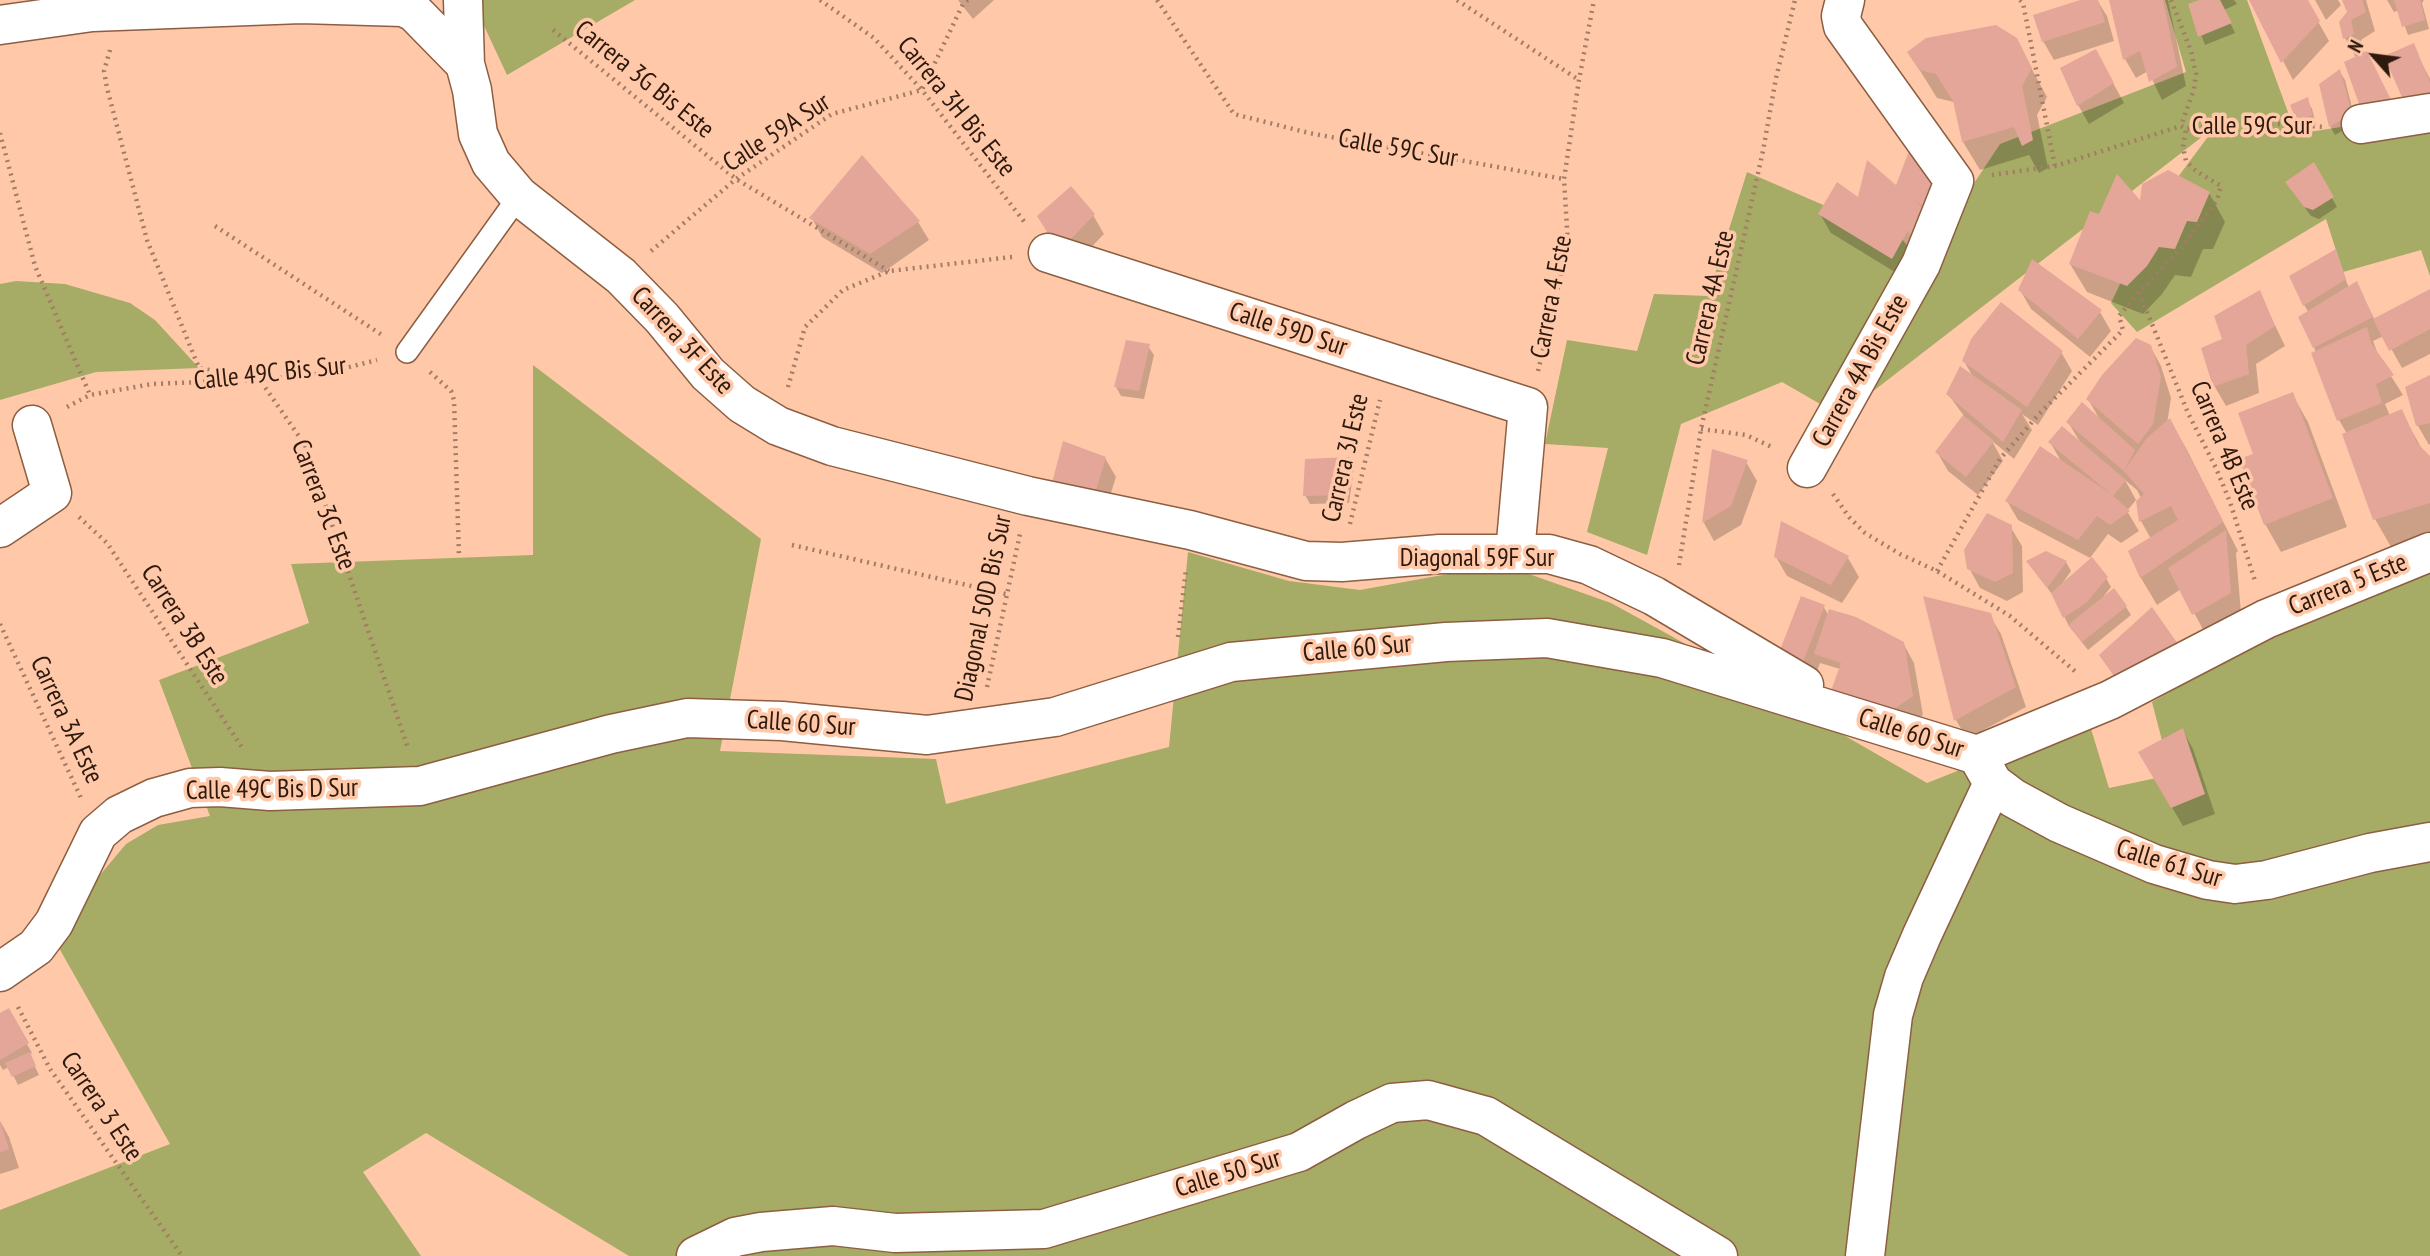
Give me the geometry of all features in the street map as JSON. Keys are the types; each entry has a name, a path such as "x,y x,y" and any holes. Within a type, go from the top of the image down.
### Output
{"street":[{"name":"Carrera 3F Este","path":"463,0 465,64 472,90 478,134 491,163 519,196 621,276 662,318 708,374 742,404 778,426 832,446 1028,496 1190,530"},
{"path":"0,26 129,6 301,2 403,7 414,12 465,64"},
{"path":"1843,8 1843,26 1954,181"},
{"path":"2361,124 2430,113"},
{"name":"Carrera 4A Bis Este","path":"1807,468 1921,264 1954,181"},
{"name":"Calle 59D Sur","path":"1048,253 1528,407"},
{"path":"1515,553 1528,407"},
{"path":"0,528 52,493 32,425"},
{"name":"Diagonal 59F Sur","path":"1190,530 1306,561 1342,562 1440,554 1515,553 1549,554 1589,565 1672,606 1853,716"},
{"name":"Carrera 5 Este","path":"2266,619 2430,552"},
{"name":"Calle 60 Sur","path":"420,786 611,734 687,718 782,721 927,735 1055,717 1231,662 1446,642 1547,638 1662,658 1853,716 1985,769 2266,619"},
{"path":"1865,1256 1893,1015 1904,977 1985,769"},
{"name":"Calle 61 Sur","path":"1985,769 2024,804 2106,845 2181,872 2235,884 2267,880 2370,853 2430,842"},
{"name":"Calle 49C Bis D Sur","path":"0,972 36,947 54,923 98,833 119,815 154,798 190,788 220,787 270,791 420,786"},
{"name":"Calle 50 Sur","path":"696,1256 735,1237 833,1226 894,1233 1044,1229 1299,1152 1392,1103 1428,1100 1486,1116 1718,1256"}],"lane":[{"path":"407,352 519,196"}],"path":[{"name":"Carrera 3H Bis Este","path":"820,0 874,38 922,90 1048,253"},
{"path":"922,90 962,4 968,0"},
{"name":"Calle 59C Sur","path":"1157,0 1234,114 1309,133 1564,179"},
{"path":"1457,0 1579,80"},
{"name":"Carrera 4 Este","path":"1528,407 1569,245 1564,179 1594,0"},
{"name":"Carrera 4A Este","path":"1672,606 1701,429 1795,0"},
{"path":"2020,0 2023,3 2055,166"},
{"path":"1937,571 2000,459 2039,414 2123,330 2119,316 2138,292 2181,248 2207,215 2220,193 2221,186 2196,171 2186,161 2183,127 2196,74 2171,0"},
{"path":"129,6 110,48 104,71 147,240 199,368 260,380"},
{"name":"Carrera 3G Bis Este","path":"553,30 737,179 889,271"},
{"name":"Calle 59A Sur","path":"621,276 737,179 832,114 922,90"},
{"name":"Calle 59C Sur","path":"1954,181 2055,166 2183,127 2251,122 2288,127 2361,124"},
{"path":"0,133 35,266 90,395"},
{"path":"778,426 805,327 843,290 889,271 1048,253"},
{"name":"Carrera 4B Este","path":"2138,292 2188,413 2230,502 2266,619"},
{"name":"Calle 49C Bis Sur","path":"32,425 90,395 152,384 260,380 326,373 407,352"},
{"name":"Carrera 3J Este","path":"1342,562 1389,362"},
{"name":"Carrera 3C Este","path":"260,380 304,445 420,786"},
{"path":"1701,429 1746,435 1807,468"},
{"name":"Carrera 4A Bis Este","path":"1807,468 1837,497 1849,517 1865,533 1900,554 1937,571 2010,616 2110,700"},
{"name":"Carrera 3B Este","path":"52,493 107,543 270,791"},
{"name":"Diagonal 50D Bis Sur","path":"978,728 1028,496"},
{"path":"1174,680 1190,530"},
{"path":"792,545 1006,594"},
{"name":"Carrera 3A Este","path":"0,624 98,833"},
{"name":"Carrera 3 Este","path":"0,972 50,1069 182,1256"}],"green space":[{"path":"472,0 635,0 507,75"},
{"path":"2165,0 2247,0 2296,134 2430,113 2430,276 2421,250 2343,272 2326,219 2137,332 2111,303 2150,220 2216,126 1841,416 1782,382 1681,424 1647,555 1587,532 1608,448 1545,444 1567,340 1637,351 1654,294 1708,296 1747,172 1902,239 1921,263 2000,144 2186,72"},
{"path":"16,281 65,284 130,303 155,320 199,368 96,372 0,400 0,284"},
{"path":"533,365 761,539 720,751 936,759 946,804 1169,747 1188,552 1289,581 1360,590 1459,572 1529,574 1611,603 1927,783 2088,719 2109,788 2171,775 2152,702 2279,629 2430,574 2430,1256 629,1256 426,1133 363,1172 421,1256 0,1256 0,1210 170,1144 59,948 95,881 126,844 158,825 210,816 159,680 309,623 291,564 533,555"}],"building":[{"path":"2080,0 2098,0 2105,22 2042,42 2033,15"},
{"path":"2109,0 2163,0 2177,67 2149,82 2140,51 2123,60"},
{"path":"2199,0 2220,0 2232,23 2198,37 2188,4"},
{"path":"2249,0 2308,0 2320,21 2281,63"},
{"path":"2342,0 2362,0 2366,12 2351,20 2354,34 2343,39 2339,22 2347,12"},
{"path":"2394,0 2420,0 2425,20 2402,27"},
{"path":"1996,25 2017,38 2032,68 2022,86 2033,140 2022,146 2014,127 1962,142 1953,101 1936,74 1919,70 1907,52 1926,38"},
{"path":"2414,43 2430,83 2430,104 2408,111 2384,56"},
{"path":"2096,49 2114,83 2077,106 2060,68"},
{"path":"2367,51 2392,102 2362,112 2344,62"},
{"path":"2340,69 2352,114 2329,127 2319,84"},
{"path":"2308,97 2312,115 2297,122 2290,105"},
{"path":"1909,151 1941,179 1927,209 1913,199 1930,214 1916,237 1893,223 1907,232 1892,259 1818,214 1837,182 1858,197 1867,160 1896,185"},
{"path":"862,155 920,221 870,254 809,218"},
{"path":"2314,162 2334,197 2313,210 2304,207 2285,182"},
{"path":"2168,170 2210,192 2197,222 2187,221 2175,249 2159,247 2147,266 2127,286 2069,264 2090,211 2099,214 2117,174 2140,200 2142,184"},
{"path":"1071,186 1095,214 1059,251 1037,216"},
{"path":"2336,249 2346,279 2303,306 2289,276"},
{"path":"2032,259 2102,310 2078,339 2018,290"},
{"path":"2357,281 2373,317 2313,348 2298,317"},
{"path":"2430,289 2430,329 2389,351 2373,319"},
{"path":"2260,290 2275,326 2246,345 2249,374 2213,387 2201,348 2222,339 2214,316"},
{"path":"2001,302 2063,351 2027,407 1962,361 1971,339"},
{"path":"2367,327 2371,343 2394,375 2376,384 2382,403 2337,421 2311,353"},
{"path":"2136,338 2151,345 2161,377 2153,424 2138,444 2086,399 2102,375"},
{"path":"1126,340 1150,344 1139,391 1114,387"},
{"path":"1960,366 2022,410 2003,442 1946,394"},
{"path":"2430,375 2430,423 2416,426 2405,387"},
{"path":"2293,392 2333,498 2264,525 2239,459 2253,454 2238,413"},
{"path":"2082,402 2135,450 2124,471 2066,422"},
{"path":"2402,409 2417,443 2430,456 2430,503 2373,520 2342,434"},
{"path":"1963,415 1994,441 1966,477 1935,452"},
{"path":"2170,418 2223,522 2140,578 2128,551 2178,520 2171,506 2139,522 2136,501 2144,494 2124,471 2146,439"},
{"path":"2062,426 2126,480 2113,496 2130,511 2110,525 2097,516 2078,540 2005,501 2040,446 2111,494 2048,442"},
{"path":"1063,441 1106,457 1093,500 1049,494"},
{"path":"1712,449 1748,460 1731,506 1702,523"},
{"path":"1350,457 1344,495 1303,496 1305,459"},
{"path":"1987,513 2012,525 2013,573 1995,582 1967,569 1964,550"},
{"path":"1781,521 1849,556 1831,585 1774,557"},
{"path":"2226,530 2231,593 2192,615 2168,568"},
{"path":"2046,551 2067,561 2047,588 2026,561"},
{"path":"2092,557 2108,577 2086,603 2063,618 2051,593"},
{"path":"2114,588 2127,606 2082,642 2068,625"},
{"path":"1801,596 1825,605 1799,672 1775,663"},
{"path":"1923,596 1991,613 2016,687 1954,721"},
{"path":"2152,607 2178,644 2121,686 2099,655"},
{"path":"1829,609 1856,617 1904,642 1913,696 1890,712 1831,691 1841,663 1814,654"},
{"path":"2183,728 2205,794 2171,808 2138,752"},
{"path":"9,1008 29,1043 0,1060 0,1013"},
{"path":"30,1052 36,1066 12,1077 5,1063"},
{"path":"0,1121 9,1149 0,1152"}]}
